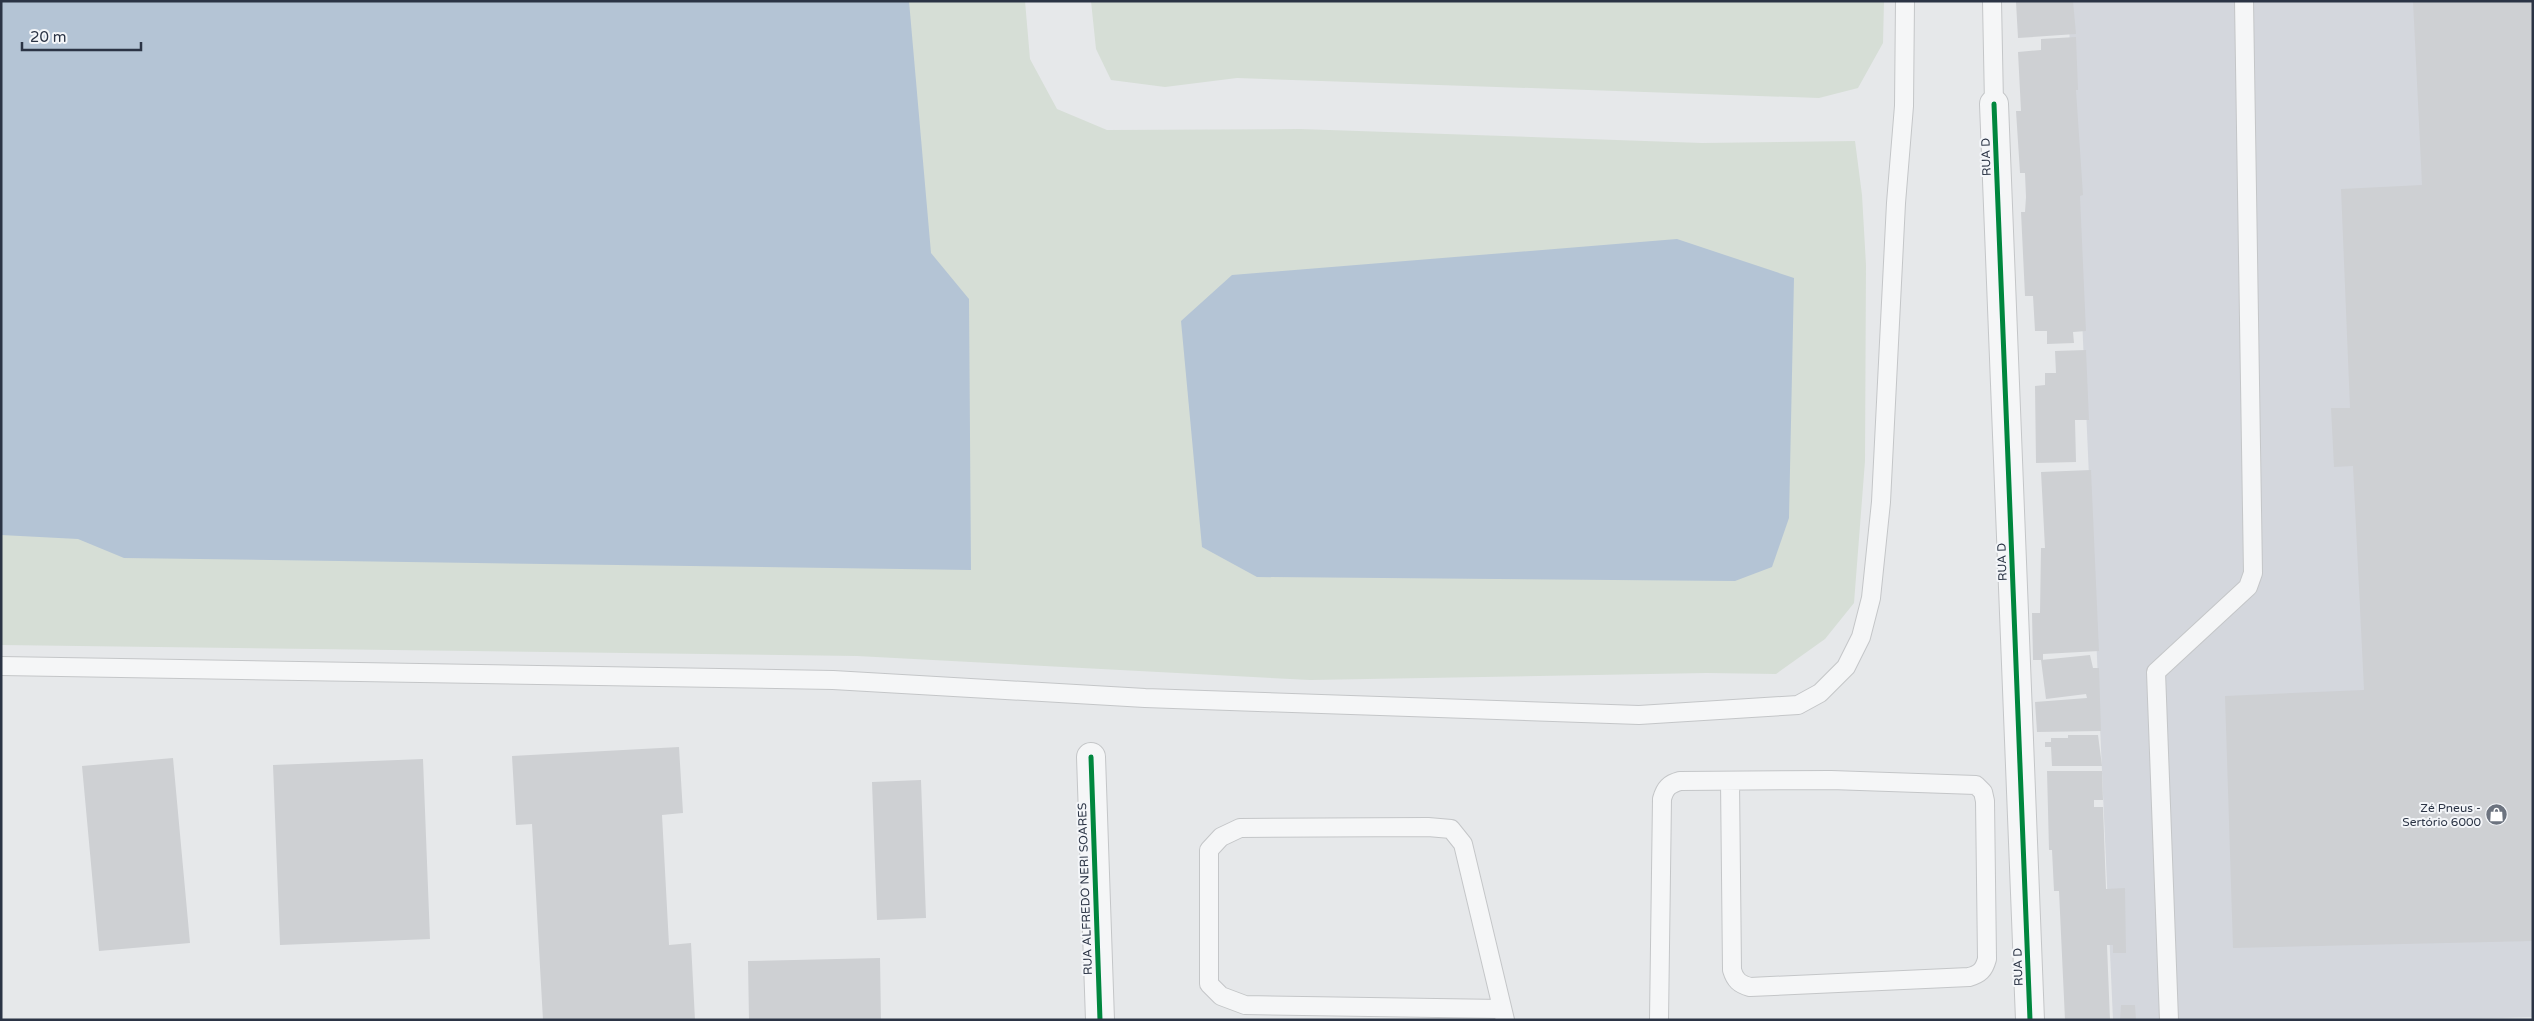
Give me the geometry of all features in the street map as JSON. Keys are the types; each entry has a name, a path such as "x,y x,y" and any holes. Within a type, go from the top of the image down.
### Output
{"street":[{"name":"RUA D","path":"1994,104 2030,1020"},
{"name":"RUA ALFREDO NERI SOARES","path":"1090,757 1100,1020"}],"lane":[{"path":"1,666 833,680 1144,698 1640,714 1798,705 1820,693 1846,667 1861,637 1871,598 1881,502 1896,203 1904,106 1906,1"},
{"name":"RUA D","path":"1992,1 1994,104"},
{"path":"2169,1020 2156,672 2248,586 2253,573 2244,1"},
{"path":"1658,1020 1662,799 1664,790 1671,784 1680,781 1840,780 1976,785 1983,792 1985,801 1987,959 1984,968 1978,974 1969,977 1750,987 1741,985 1734,978 1732,970 1730,781"},
{"path":"1428,827 1451,829 1463,844 1504,1014 1245,1005 1221,996 1209,984 1209,850 1221,836 1240,828 1428,827"}],"shaded area":[{"path":"1,1 1025,1 1030,59 1057,109 1107,130 1300,129 1702,143 1855,141 1862,195 1866,265 1865,461 1854,603 1825,639 1776,674 1707,673 1310,680 857,656 1,645"},
{"path":"1091,1 1884,1 1883,43 1858,88 1819,98 1237,78 1165,87 1111,80 1096,49"},
{"path":"2068,1 2533,1 2533,1017 2432,1020 2113,1020"}],"water":[{"path":"1,1 909,1 931,253 969,299 971,570 124,558 78,539 1,535"},
{"path":"1677,239 1794,278 1789,518 1772,567 1735,581 1257,577 1202,547 1181,321 1232,275"}],"building":[{"path":"2073,1 2076,34 2018,38 2016,2"},
{"path":"2413,1 2533,1 2533,941 2233,948 2225,696 2364,690 2353,466 2334,467 2331,408 2350,408 2341,189 2422,185"},
{"path":"2076,37 2078,90 2076,90 2083,195 2080,196 2086,331 2073,332 2074,343 2047,344 2047,331 2035,331 2033,296 2025,296 2021,212 2025,212 2026,197 2025,173 2020,173 2016,111 2021,111 2018,52 2041,50 2041,39"},
{"path":"2086,350 2089,420 2075,420 2076,462 2036,463 2035,386 2045,385 2045,373 2056,373 2055,351"},
{"path":"2091,470 2099,651 2043,654 2043,660 2033,660 2032,613 2040,613 2041,548 2045,548 2041,472"},
{"path":"2090,655 2093,668 2099,668 2101,731 2037,732 2035,702 2087,698 2086,694 2046,699 2041,660"},
{"path":"2068,735 2098,735 2102,766 2052,766 2051,747 2045,747 2045,742 2051,742 2051,738 2068,738"},
{"path":"679,747 683,813 662,815 669,945 691,943 695,1020 543,1020 532,824 516,825 512,756"},
{"path":"173,758 190,943 99,951 82,766"},
{"path":"423,759 430,939 280,945 273,765"},
{"path":"2047,771 2102,771 2103,800 2094,800 2094,807 2103,807 2106,889 2125,888 2126,953 2113,953 2113,945 2107,945 2110,1020 2065,1020 2059,891 2054,891 2052,850 2049,850"},
{"path":"921,780 926,918 877,920 872,782"},
{"path":"880,958 881,1020 749,1020 748,961"},
{"path":"2121,1005 2135,1005 2136,1020 2120,1020"}],"cycle path":[{"path":"1994,104 2030,1020"},
{"path":"1091,757 1100,1020"}],"place":[{"name":"Zé Pneus - Sertório 6000","path":"2497,815"}]}
